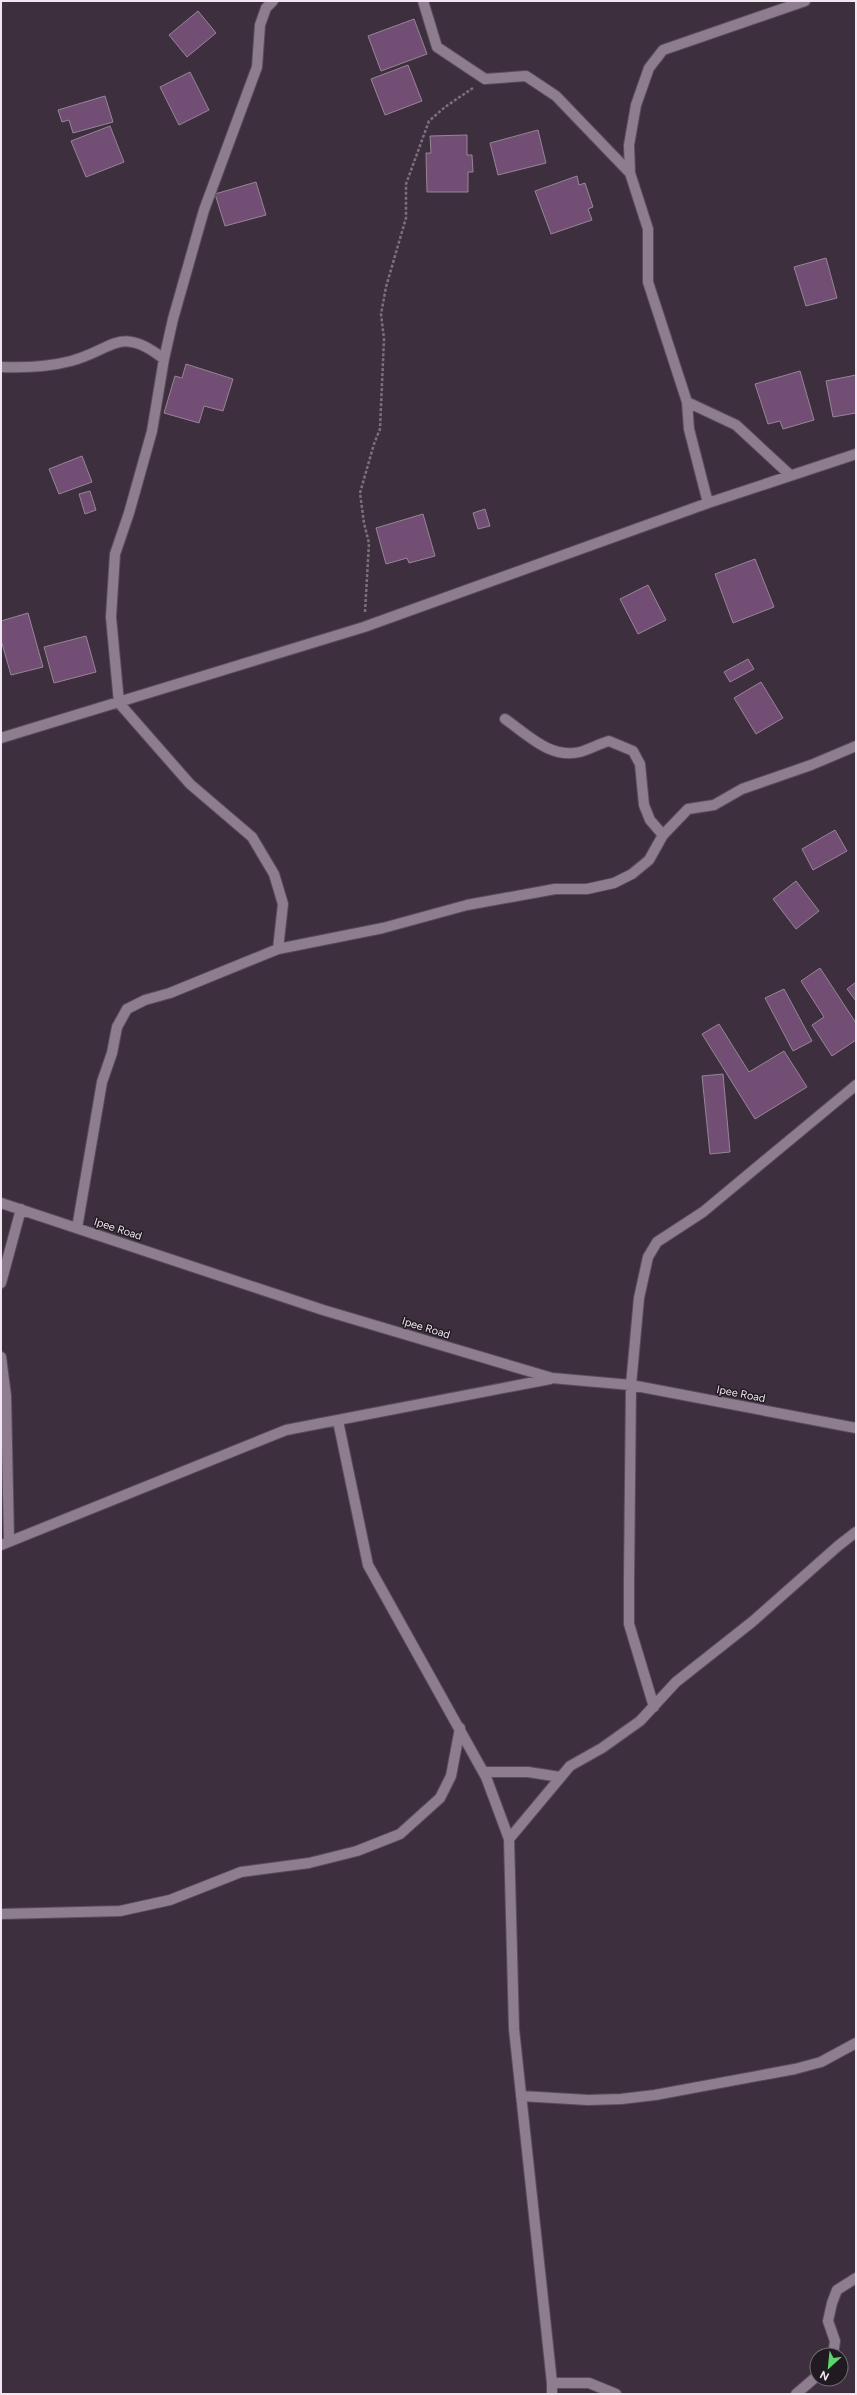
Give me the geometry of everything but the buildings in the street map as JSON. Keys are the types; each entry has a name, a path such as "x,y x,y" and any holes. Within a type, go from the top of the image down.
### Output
{"street":[{"path":"273,1 266,8 260,25 257,67 204,210 164,359 152,431 129,513 115,554 111,617 119,703 190,784 252,837 274,874 283,904 278,949"},
{"path":"423,1 437,47 485,79 526,76 556,96 630,173"},
{"path":"708,503 689,429 687,402 648,282 648,229 630,173 629,145 636,105 649,68 663,50 805,1"},
{"path":"1,367 40,367 72,361 112,342 135,342 148,347 164,359"},
{"path":"687,402 736,425 790,475"},
{"path":"1,738 364,627 708,503 856,454"},
{"path":"505,719 538,744 552,751 565,753 580,752 609,741 633,751 640,764 644,805 650,820 663,835"},
{"path":"77,1228 102,1082 112,1053 117,1027 127,1009 145,1000 170,993 278,949 383,928 467,905 555,889 586,889 614,883 632,874 648,860 663,835 688,809 714,805 742,789 811,765 856,746"},
{"path":"654,1707 630,1624 631,1385 639,1298 651,1249 657,1242 703,1212 856,1085"},
{"name":"Ipee Road","path":"1,1203 323,1310 552,1378 631,1385 856,1428"},
{"path":"1,1283 21,1209"},
{"path":"1,1357 6,1396 5,1543 286,1430 552,1378"},
{"path":"338,1421 368,1565 484,1772 509,1839 514,2029 552,2394"},
{"path":"509,1839 570,1766 625,1732 654,1707 676,1682 752,1622 856,1532"},
{"path":"1,1914 120,1911 170,1900 241,1872 309,1863 357,1851 400,1834 440,1798 451,1776 460,1728"},
{"path":"484,1772 528,1772 560,1777"},
{"path":"521,2096 588,2100 621,2099 654,2095 795,2069 821,2062 856,2043"},
{"path":"834,2347 835,2341 828,2321 832,2303 837,2290 856,2278"},
{"path":"552,2383 590,2383 616,2394"},
{"path":"796,2394 809,2383"}],"path":[{"path":"364,627 370,543 364,523 360,493 374,444 380,429 384,339 380,314 386,287 406,218 406,184 429,121 445,107 485,79"}]}
